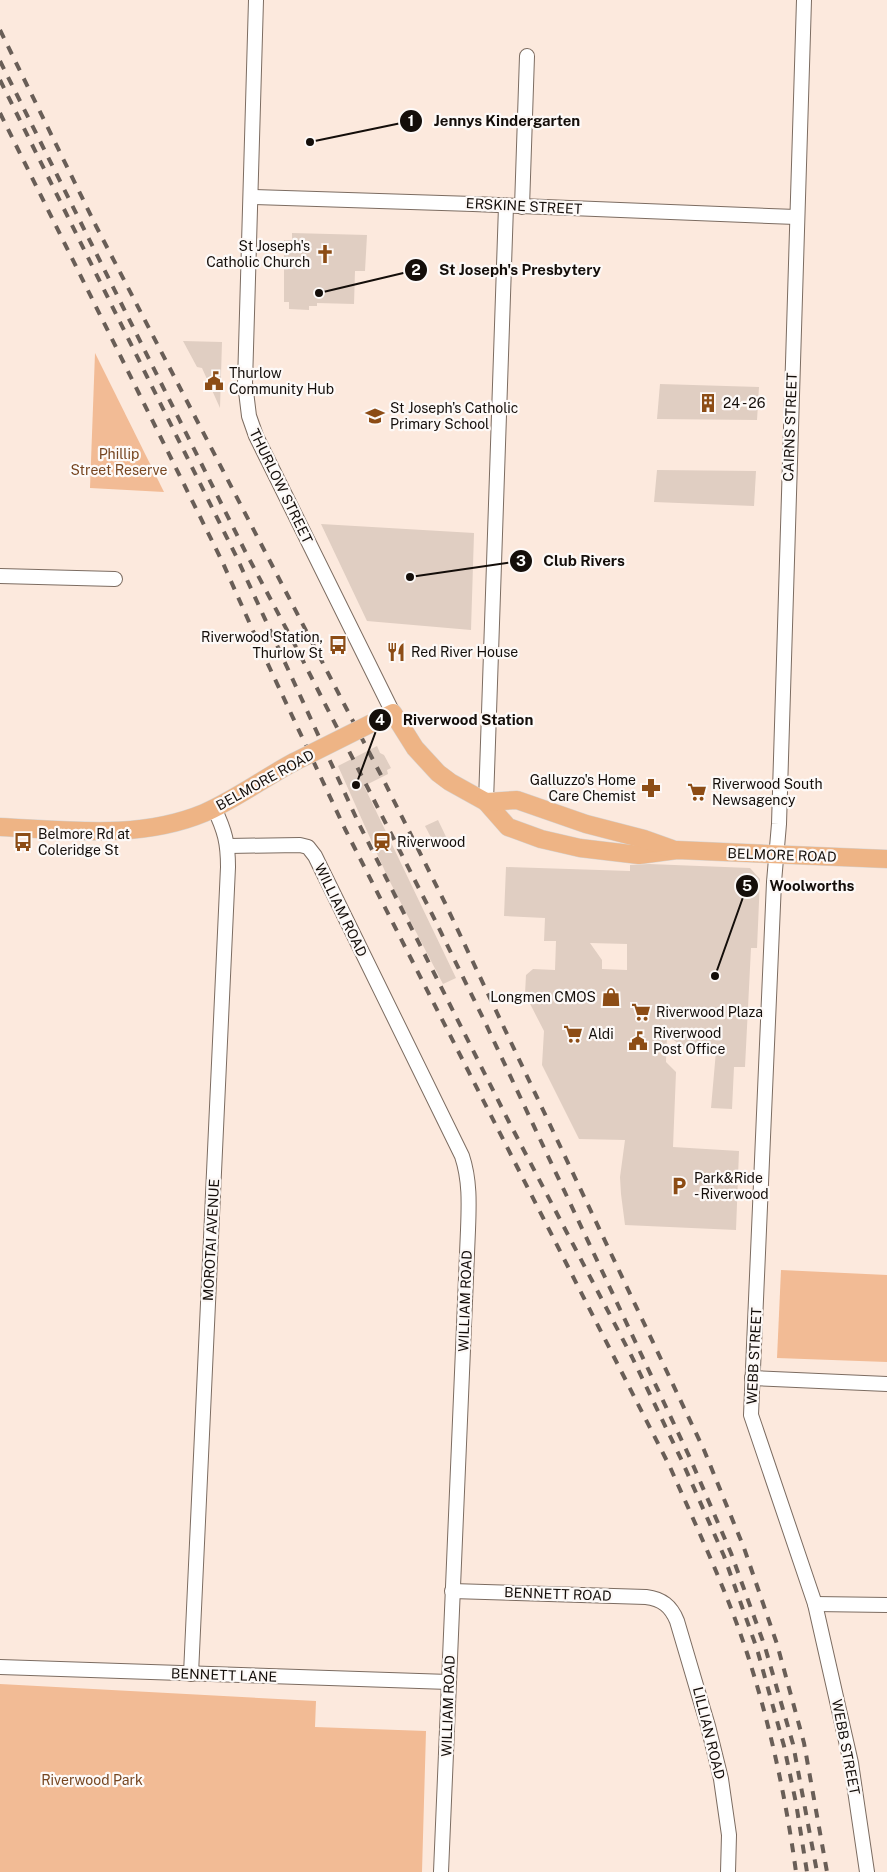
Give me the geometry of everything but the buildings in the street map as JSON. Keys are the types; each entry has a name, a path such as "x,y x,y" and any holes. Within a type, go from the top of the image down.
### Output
{"main road":[{"name":"BELMORE ROAD","path":"0,827 104,832 126,831 178,822 214,808 294,762 393,713 415,748 429,764 450,782 486,802 508,827 561,844 603,852 639,854 677,850 887,859"},
{"name":"BELMORE ROAD","path":"486,802 518,800 586,824 644,839 677,850"}],"street":[{"name":"THURLOW STREET","path":"256,0 245,383 248,416 256,436 393,713"},
{"name":"CAIRNS STREET","path":"776,855 781,764 804,0"},
{"path":"522,207 527,56"},
{"name":"ERSKINE STREET","path":"251,197 796,217"},
{"path":"486,802 506,206"},
{"path":"0,576 115,580"},
{"name":"MOROTAI AVENUE","path":"191,1674 228,846 223,827 214,808"},
{"name":"WILLIAM ROAD","path":"228,846 300,845 308,847 315,856 462,1156 466,1169 469,1197 468,1230 441,1872"},
{"name":"WEBB STREET","path":"776,855 751,1414 814,1604 851,1763 867,1872"},
{"path":"752,1378 887,1384"},
{"name":"BENNETT ROAD","path":"452,1591 646,1597 663,1601"},
{"name":"LILLIAN ROAD","path":"663,1601 674,1613 677,1621 713,1745 728,1823 728,1872"},
{"path":"814,1604 887,1605"},
{"name":"BENNETT LANE","path":"0,1667 449,1682"}],"green space":[{"name":"Phillip Street Reserve","path":"95,353 164,492 90,488"},
{"path":"781,1270 887,1275 887,1362 777,1358"},
{"name":"Riverwood Park","path":"0,1684 316,1701 315,1727 426,1731 422,1872 0,1872"}],"railway":[{"path":"0,30 96,226 383,779 445,903 704,1450 744,1548 777,1644 804,1743 827,1872"},
{"path":"0,61 245,551 431,912 483,1018 690,1458 731,1553 765,1647 793,1744 817,1872"},
{"path":"0,80 237,558 359,824 509,1122 632,1357 682,1461 724,1556 757,1649 784,1746 796,1803 807,1872"},
{"path":"0,113 222,561 345,829 670,1467 721,1582 747,1653 776,1761 796,1872"}],"place":[{"name":"Jennys Kindergarten","path":"310,142"},
{"name":"St Joseph's Catholic Church","path":"325,254"},
{"name":"St Joseph's Presbytery","path":"319,293"},
{"name":"Thurlow Community Hub","path":"214,381"},
{"name":"24 - 26","path":"708,403"},
{"name":"St Joseph's Catholic Primary School","path":"375,416"},
{"name":"Club Rivers","path":"410,577"},
{"name":"Riverwood Station, Thurlow St","path":"338,645"},
{"name":"Red River House","path":"396,652"},
{"name":"Riverwood Station","path":"356,785"},
{"name":"Galluzzo's Home Care Chemist","path":"651,788"},
{"name":"Riverwood South Newsagency","path":"697,792"},
{"name":"Belmore Rd at Coleridge St","path":"23,842"},
{"name":"Riverwood","path":"382,842"},
{"name":"Woolworths","path":"715,976"},
{"name":"Longmen CMOS","path":"611,997"},
{"name":"Riverwood Plaza","path":"641,1012"},
{"name":"Aldi","path":"573,1034"},
{"name":"Riverwood Post Office","path":"638,1041"},
{"name":"Park&Ride - Riverwood","path":"679,1186"}]}
